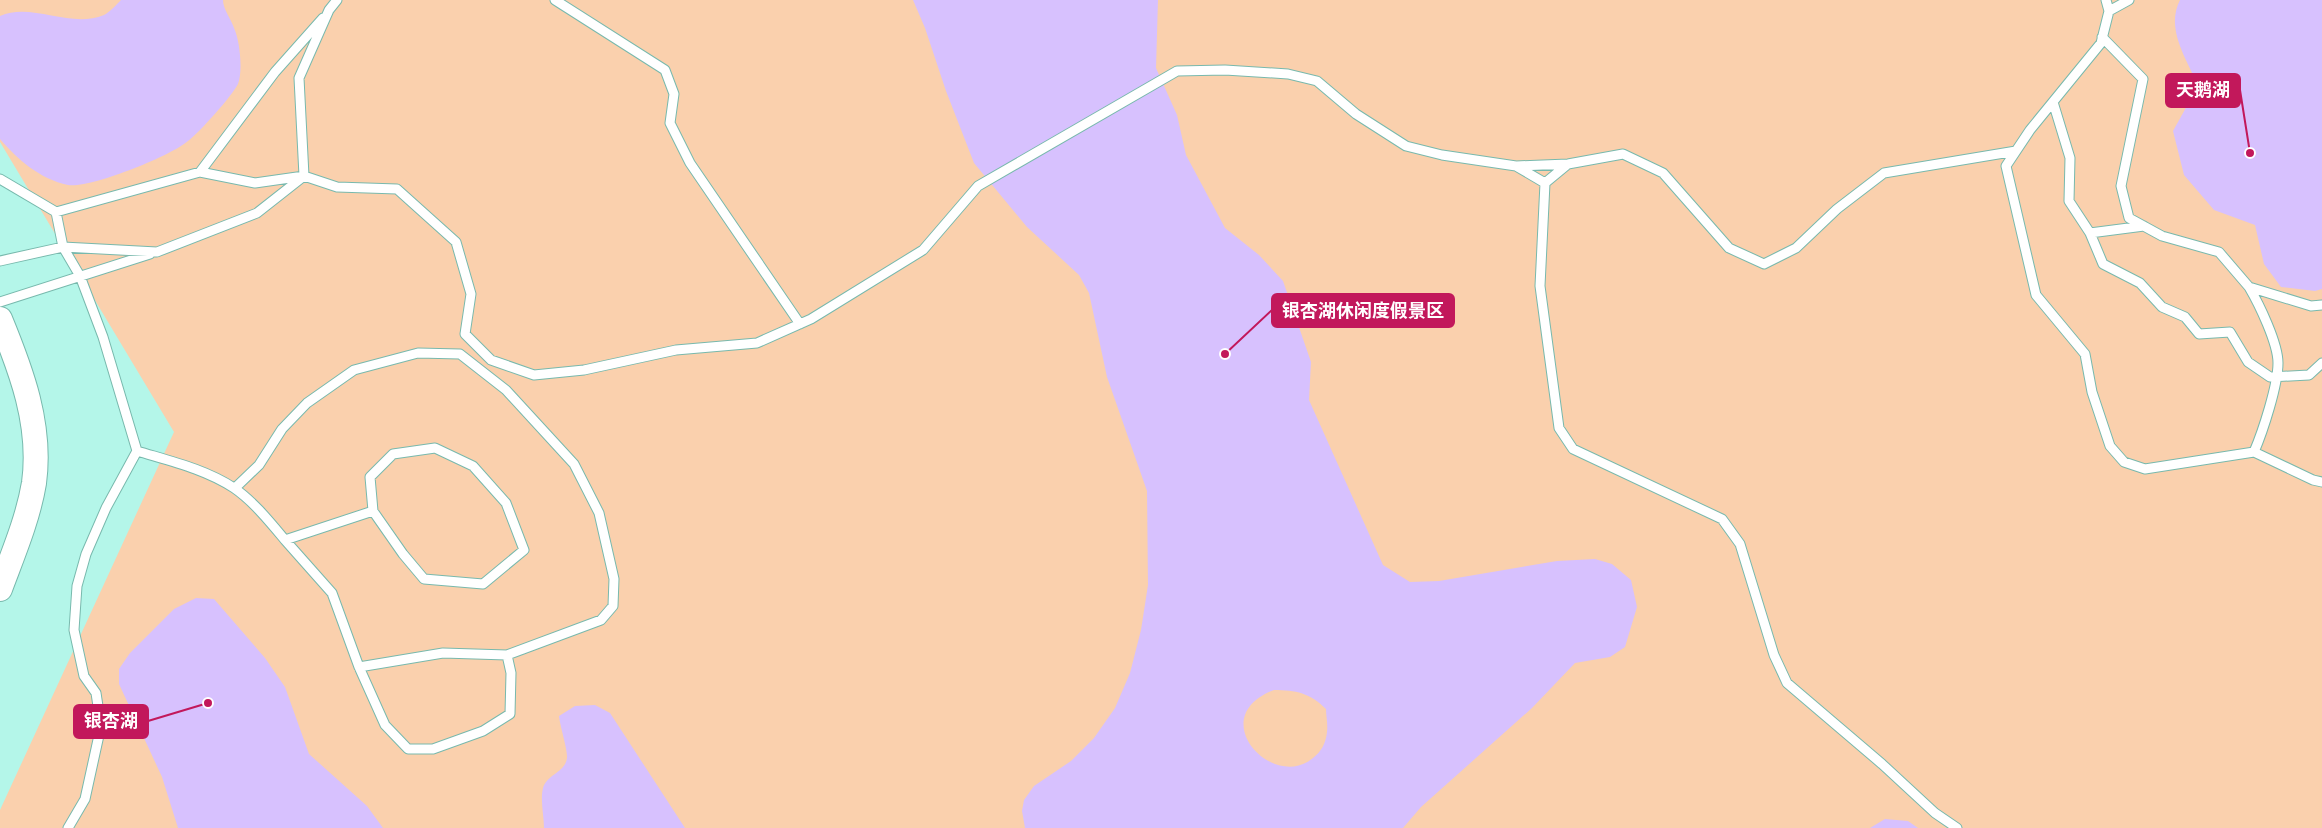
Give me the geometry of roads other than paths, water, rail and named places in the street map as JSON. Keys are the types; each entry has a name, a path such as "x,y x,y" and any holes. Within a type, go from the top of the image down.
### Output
{"street":[{"path":"0,319 29,397 35,436 34,482 21,534 0,589"}],"lane":[{"path":"200,172 275,72 337,0"},
{"path":"555,0 665,70 674,94 670,123 690,163 800,324"},
{"path":"2106,0 2109,11 2101,42 2016,150 2006,166 2036,295 2085,354 2092,392 2110,446 2124,462 2145,469 2254,452 2313,480 2322,482"},
{"path":"2109,11 2129,0"},
{"path":"304,176 299,78 329,10"},
{"path":"2102,38 2143,79 2121,186 2130,218 2162,236 2219,252 2249,287 2264,314 2278,362 2263,430 2254,452"},
{"path":"0,179 56,212 200,172 255,183 304,176 337,187 397,189 456,242 471,294 465,334 490,360 534,375 584,370 676,350 757,343 800,324 923,250 978,186 1177,71 1225,70 1288,74 1317,81 1356,114 1406,146 1442,155 1516,166 1568,164 1623,154 1663,173 1729,248 1764,264 1796,248 1837,209 1884,173 2016,150"},
{"path":"2053,102 2070,158 2069,201 2090,233 2102,264 2140,283 2162,307 2185,317 2198,334 2230,332 2248,362 2270,377 2309,375 2322,363"},
{"path":"1568,164 1545,183 1540,286 1559,428 1573,449 1722,519 1740,544 1774,655 1787,683 1882,764 1935,813 1957,828"},
{"path":"1516,166 1545,183"},
{"path":"0,302 157,252 257,213 304,176"},
{"path":"56,212 63,247 80,276 103,337 137,451 106,508 86,554 77,586 74,630 84,676 96,693 101,726 85,799 68,828"},
{"path":"2090,233 2144,226"},
{"path":"0,261 63,247 157,252"},
{"path":"2249,287 2311,306 2322,305"},
{"path":"235,488 259,465 282,429 307,403 354,370 418,353 460,354 506,390 574,464 599,513 614,579 613,606 601,620 507,655 443,653 359,667"},
{"path":"435,448 474,466 506,503 524,550 483,584 424,579 402,554 373,511 370,476 393,454 435,448"},
{"path":"137,451 206,472 235,488 268,520 332,593 359,667 385,724 408,748 433,749 484,731 510,714 511,673 507,655"},
{"path":"285,540 373,511"}],"place":[{"name":"天鹅湖","path":"2250,153"},
{"name":"银杏湖休闲度假景区","path":"1225,354"},
{"name":"银杏湖","path":"208,703"}]}
